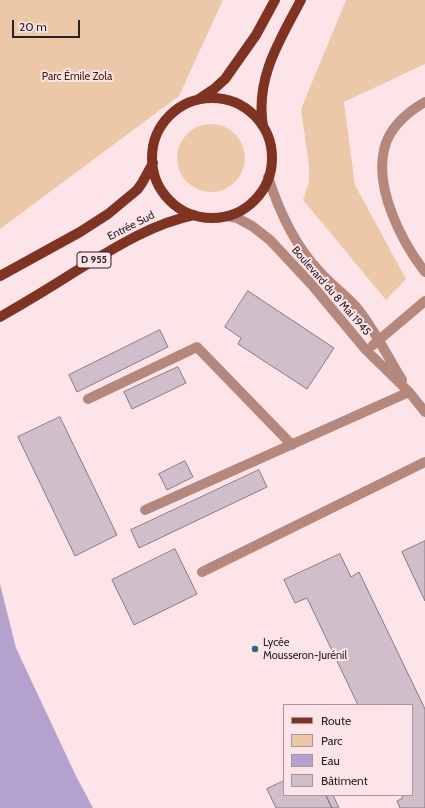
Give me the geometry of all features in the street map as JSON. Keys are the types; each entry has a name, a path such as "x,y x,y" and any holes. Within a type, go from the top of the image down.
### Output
{"main road":[{"path":"197,100 214,89 225,79 256,35 275,0"},
{"path":"263,128 261,99 264,80 279,42 301,0"},
{"path":"214,98 231,101 246,109 263,128 267,135 271,152 270,169 261,192 243,209 227,216 211,218 194,215 179,207 165,195 156,180 152,163 154,144 161,127 166,119 176,110 188,103 197,100 214,98"},
{"name":"Entrée Sud","path":"0,276 80,232 108,214 137,190 152,163"},
{"name":"Entrée Sud","path":"0,317 128,240 175,219 194,215"}],"street":[{"path":"425,102 414,108 405,116 390,136 384,149 383,175 385,190 395,220 406,243 425,272"},
{"name":"Boulevard du 8 Mai 1945","path":"268,177 281,214 302,250 320,273 356,307 364,317 409,392"},
{"name":"Boulevard du 8 Mai 1945","path":"227,216 237,218 252,226 270,240 312,285 366,350 409,392 425,412"},
{"path":"366,350 425,301"},
{"path":"88,399 197,347 292,445"},
{"path":"145,510 409,392"},
{"path":"202,572 425,462"}],"green space":[{"name":"Parc Émile Zola","path":"0,0 223,0 179,96 0,229"},
{"path":"346,0 425,0 425,64 344,102 355,185 406,279 386,300 303,200 309,182 309,166 301,109"},
{"path":"211,124 224,127 235,134 242,145 245,158 242,171 235,182 224,189 211,192 198,189 187,182 180,171 177,158 180,145 187,134 198,127"}],"water":[{"path":"0,584 16,648 76,776 93,808 0,808"}],"building":[{"path":"248,291 334,348 307,389 238,344 241,338 225,327"},
{"path":"160,330 168,347 77,392 69,375"},
{"path":"178,367 186,383 132,409 124,392"},
{"path":"60,417 117,535 75,556 18,437"},
{"path":"185,461 193,477 167,490 159,474"},
{"path":"259,470 267,487 139,548 131,530"},
{"path":"425,541 425,601 402,552"},
{"path":"175,549 197,594 134,625 112,580"},
{"path":"340,554 351,577 359,572 425,709 425,808 400,808 397,801 403,798 402,796 413,796 413,704 358,704 307,598 295,603 284,580"},
{"path":"283,781 283,796 326,796 332,808 276,808 267,789"},
{"path":"326,796 333,796 339,808 332,808"}],"place":[{"name":"Lycée Mousseron-Jurénil","path":"255,649"}]}
